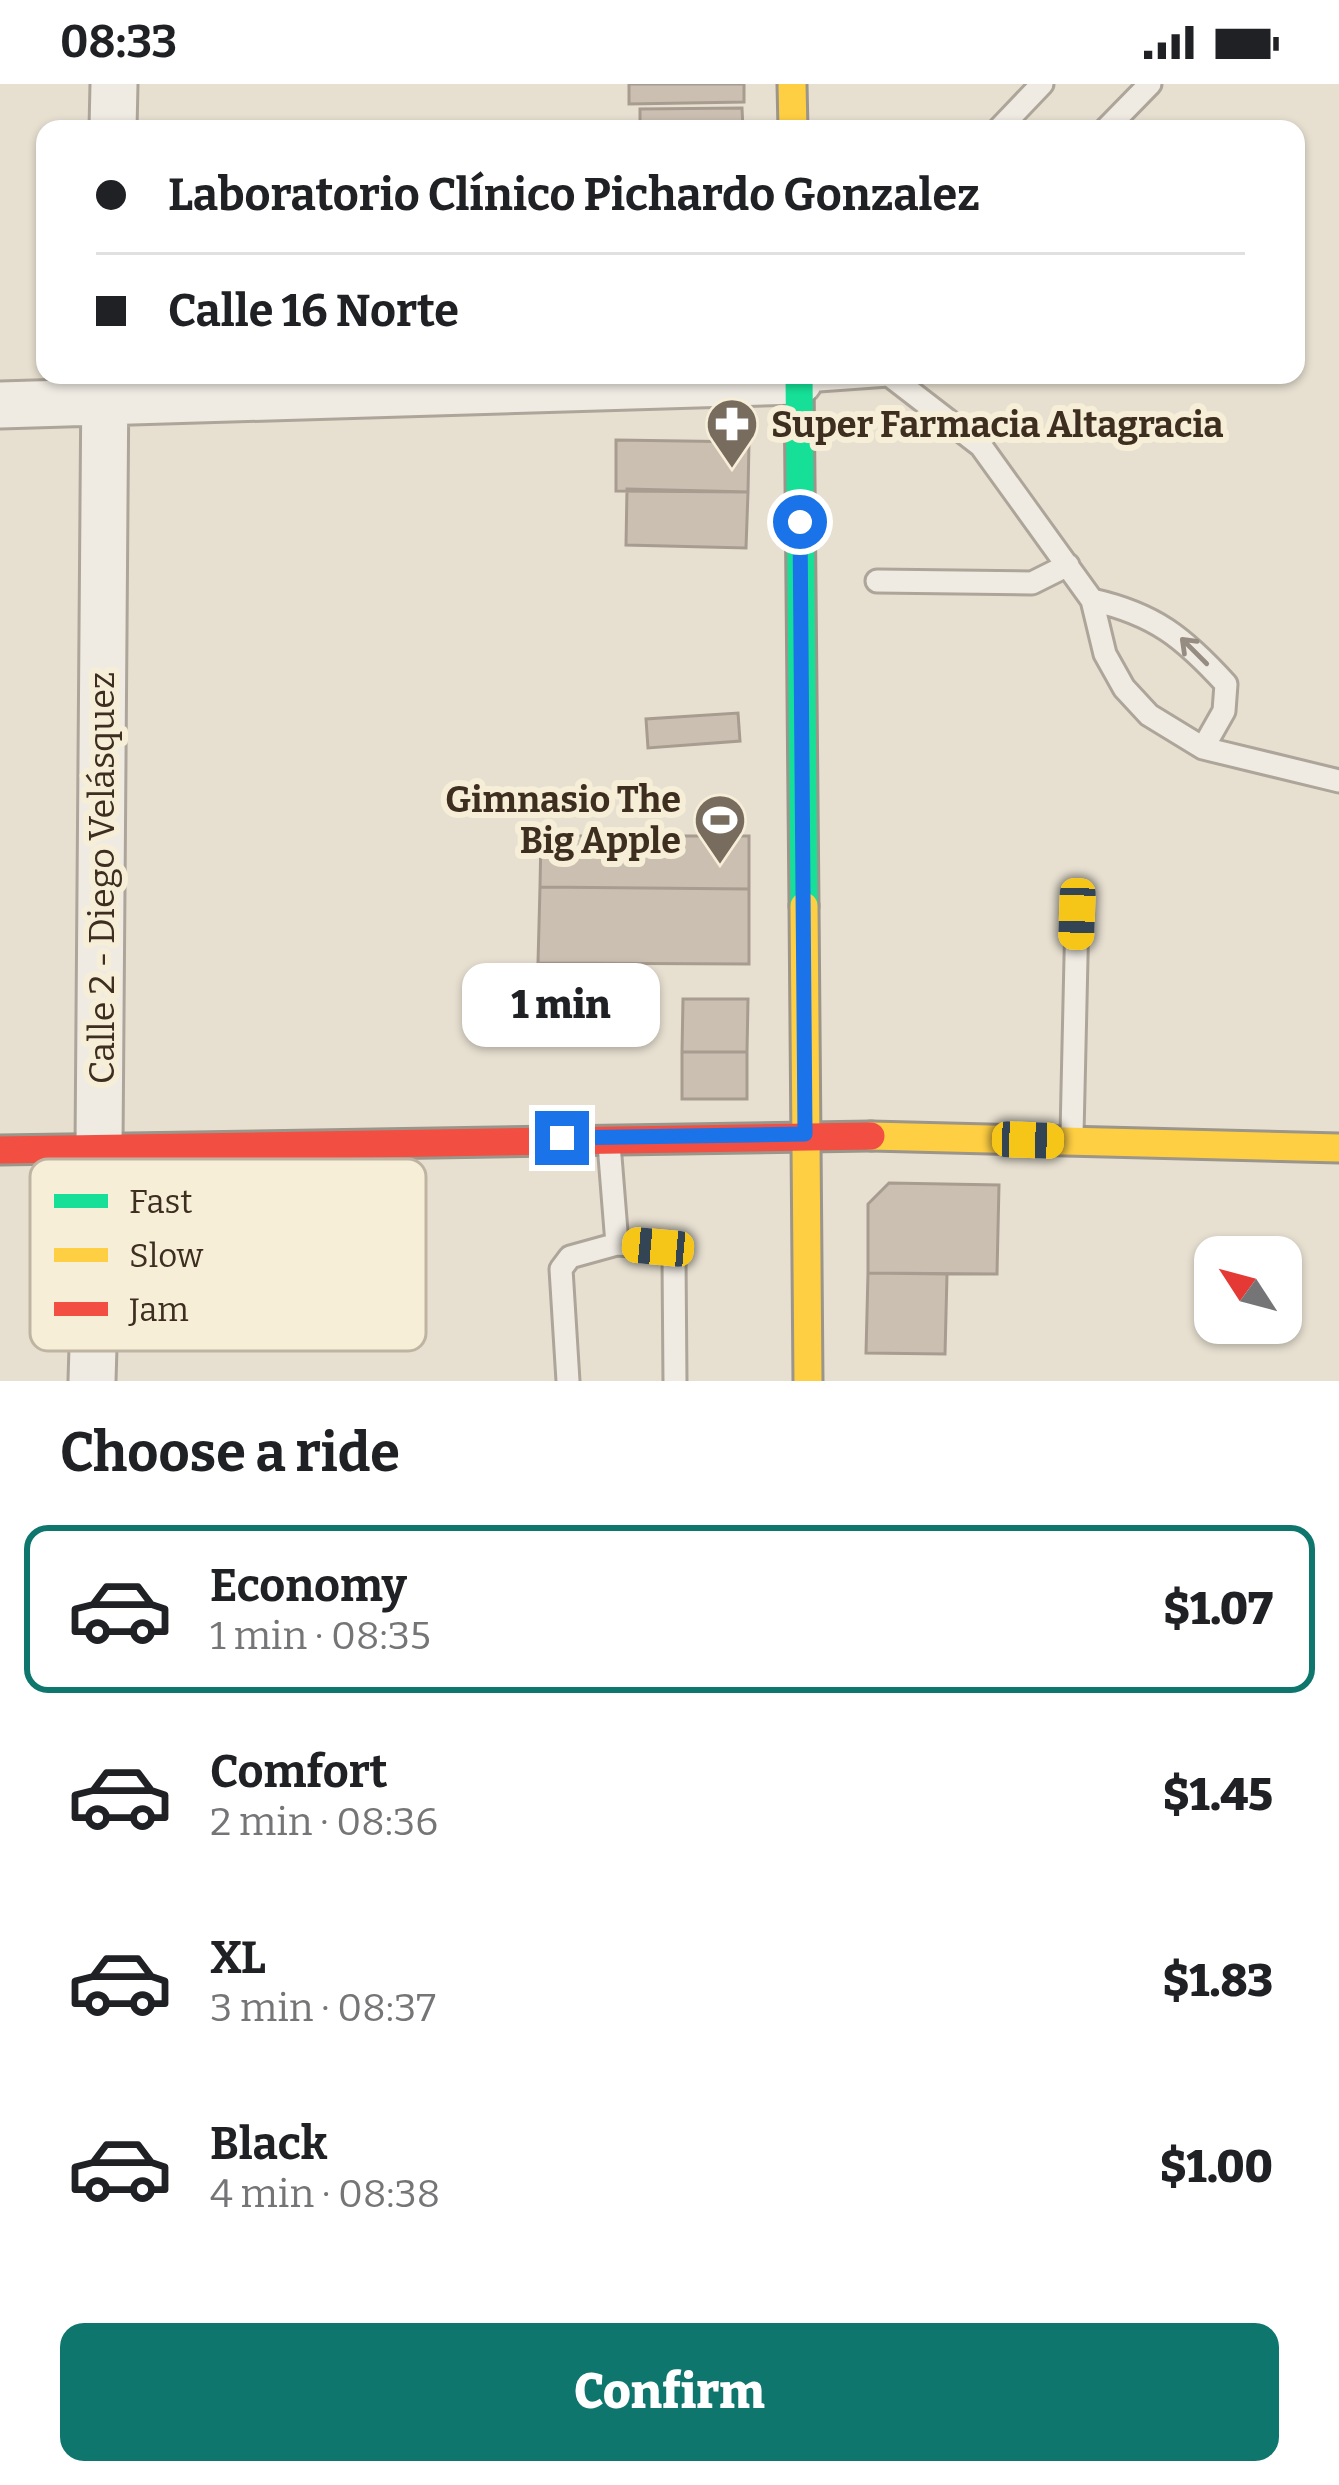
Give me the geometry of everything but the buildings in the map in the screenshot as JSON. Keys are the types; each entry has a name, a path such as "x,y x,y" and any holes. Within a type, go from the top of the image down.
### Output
{"street":[{"path":"113,120 114,84"},
{"path":"792,84 793,120"},
{"path":"0,405 104,388 382,384"},
{"path":"799,384 808,1381"},
{"name":"Calle 2 - Diego Velásquez","path":"99,1159 104,388"},
{"path":"0,1150 805,1134 1339,1148"},
{"name":"Calle 2 - Diego Velásquez","path":"92,1381 93,1351"}],"lane":[{"path":"1008,120 1042,84"},
{"path":"1115,120 1150,84"},
{"path":"901,384 981,446 1092,600 1105,654 1124,688 1149,716 1203,748 1339,781"},
{"path":"877,581 1032,583 1068,566"},
{"path":"1092,600 1132,609 1185,639 1226,684 1225,711 1203,748"},
{"path":"1072,1141 1077,914"},
{"path":"608,1138 617,1244"},
{"path":"568,1381 562,1269 570,1257 617,1244 658,1247 674,1258 675,1381"}],"traffic: fast":[{"path":"799,384 804,906"}],"traffic: slow":[{"path":"792,84 793,120"},
{"path":"804,906 808,1381"},
{"path":"871,1136 1339,1148"}],"traffic: jam":[{"path":"0,1150 871,1136"}],"place":[{"name":"Super Farmacia Altagracia","path":"732,470"},
{"name":"Gimnasio The Big Apple","path":"720,866"}],"route":[{"path":"562,1138 805,1134 800,522"}]}
